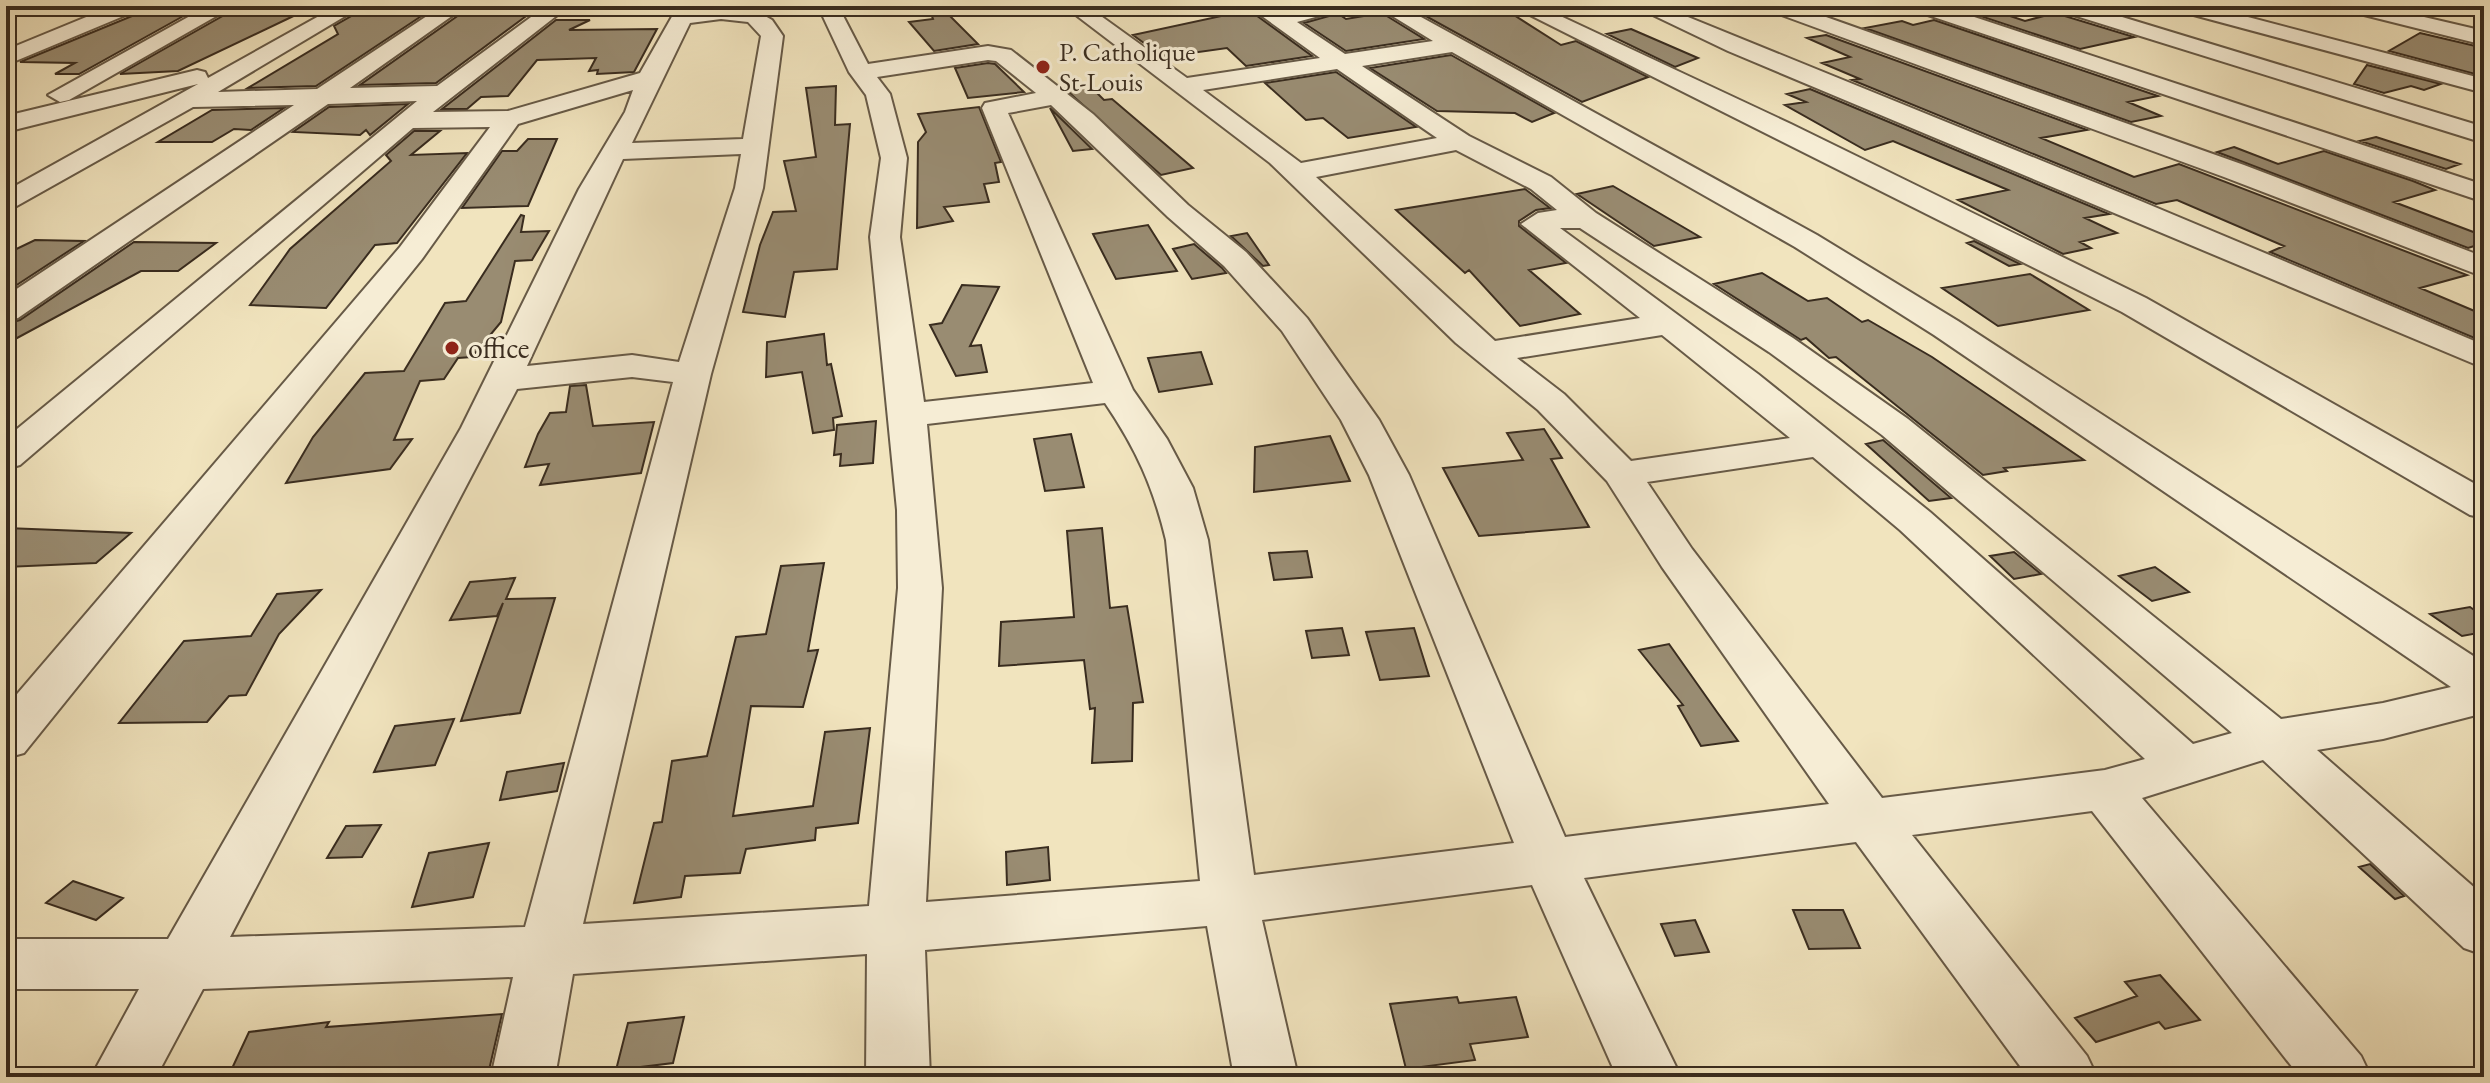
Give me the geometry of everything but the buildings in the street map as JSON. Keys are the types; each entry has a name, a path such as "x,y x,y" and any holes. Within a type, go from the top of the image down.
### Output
{"street":[{"path":"6,58 131,6"},
{"path":"6,124 224,6"},
{"path":"6,203 268,57 352,6"},
{"path":"6,311 456,6"},
{"path":"6,457 407,120 559,6"},
{"path":"828,6 861,72 878,94 894,158 885,237 900,341 917,510 920,588 896,928 898,1077"},
{"path":"1074,6 1296,172 1489,352 1551,402 1622,474 1677,558 1869,821 2065,1077"},
{"path":"1269,13 1334,6"},
{"path":"1386,6 1728,196 1933,320 2484,686"},
{"path":"1522,6 1782,129 2134,305 2484,506"},
{"path":"1644,6 1741,50 2303,279 2484,358"},
{"path":"1775,6 2234,171 2484,268"},
{"path":"1920,6 2484,194"},
{"path":"2064,6 2484,135"},
{"path":"2182,6 2484,86"},
{"path":"2351,6 2484,38"},
{"path":"2438,6 2484,16"},
{"path":"123,1077 188,964 506,379 612,152 637,112 649,78 686,11 747,13 756,15 772,36 749,188 693,374 548,951 523,1077"},
{"path":"1269,13 1460,142 1541,183 1586,219 1781,345 1895,427 2272,739 2484,931"},
{"path":"1180,86 1453,45"},
{"path":"861,72 999,53 1084,119 1178,211 1235,259 1295,325 1360,420 1389,475 1549,862 1649,1077"},
{"path":"6,124 268,57"},
{"path":"407,120 509,119 649,78"},
{"path":"187,101 441,93"},
{"path":"1053,97 994,108 1041,225 1115,391 1148,439 1173,488 1187,540 1230,901 1266,1077"},
{"path":"6,740 411,253 509,119"},
{"path":"1296,172 1460,142"},
{"path":"612,152 753,146"},
{"path":"1586,219 1548,219 1536,224 1669,324 1915,521 2186,767"},
{"path":"1489,352 1669,324"},
{"path":"506,379 632,366 693,374"},
{"path":"906,415 1115,391"},
{"path":"1622,474 1817,445"},
{"path":"6,964 188,964 548,951 896,928 1230,901 2105,790 2272,739 2383,721 2484,696"},
{"path":"2105,790 2339,1077"}],"place":[{"name":"P. Catholique St-Louis","path":"1043,67"},
{"name":"office","path":"452,348"}]}
